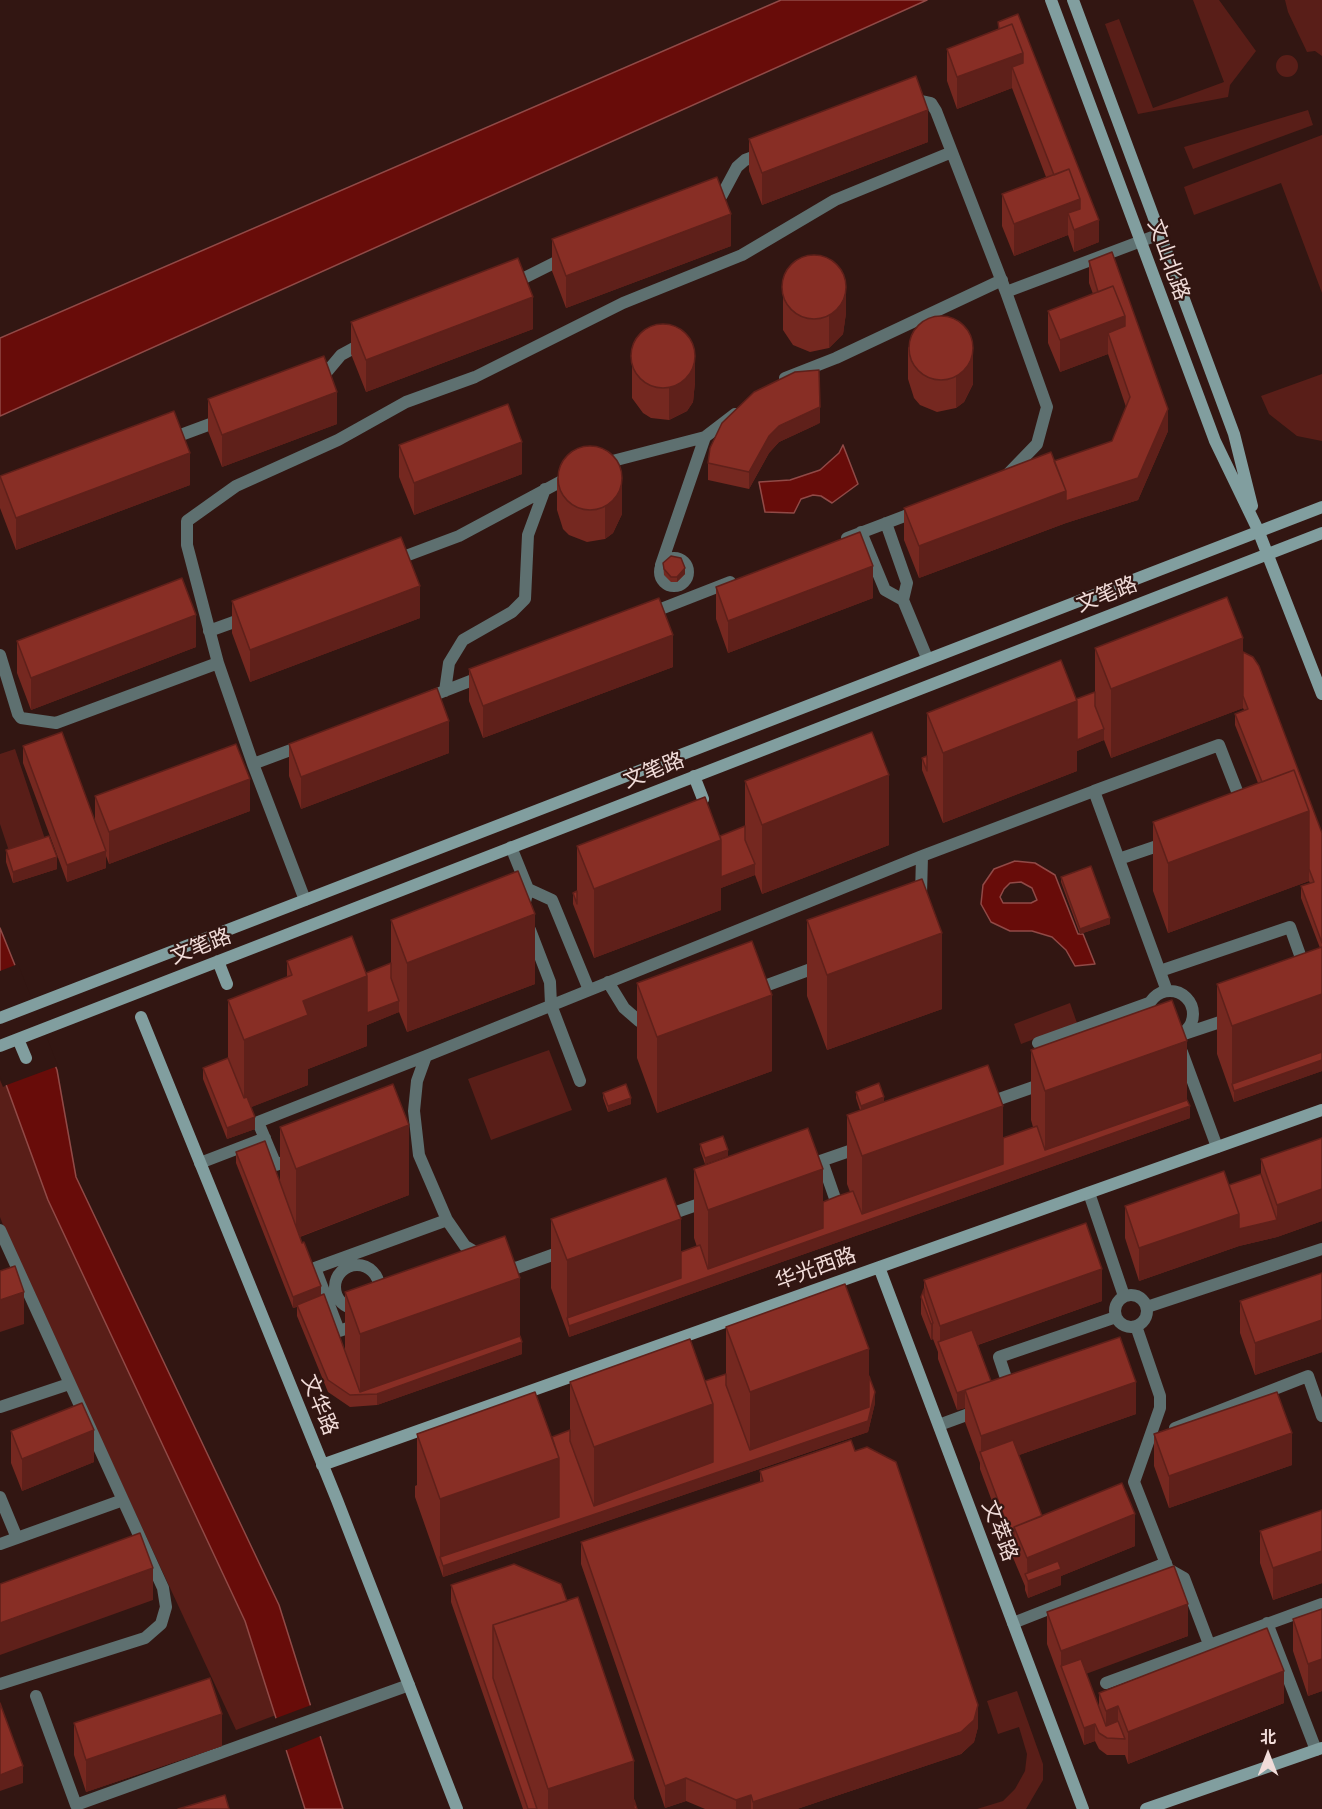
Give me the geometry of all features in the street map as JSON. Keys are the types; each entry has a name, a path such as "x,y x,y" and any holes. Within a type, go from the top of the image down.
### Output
{"main road":[{"name":"文山北路","path":"1051,0 1215,441 1258,530 1322,694"},
{"name":"文山北路","path":"1073,0 1234,434 1258,530"},
{"name":"文笔路","path":"0,1018 1322,507"},
{"name":"文笔路","path":"0,1046 1322,533"},
{"path":"694,776 703,799"},
{"path":"218,961 227,984"},
{"name":"文华路","path":"141,1017 322,1465 457,1809"},
{"path":"18,1039 26,1058"},
{"name":"华光西路","path":"322,1465 1322,1110"},
{"name":"文萃路","path":"879,1267 1083,1809"},
{"path":"1146,1809 1319,1749"}],"street":[{"path":"900,105 917,100 931,103 1002,280 1047,407 1038,444 1017,467 1000,479"},
{"path":"698,207 722,195 737,167 745,160 776,148"},
{"path":"305,900 218,663 187,545 187,520 236,486 338,440 406,402 475,377 623,303 742,255 835,200 952,152"},
{"path":"1006,292 1160,234"},
{"path":"496,291 535,274 551,263 582,251"},
{"path":"777,381 837,358 1002,280"},
{"path":"305,389 316,386 349,348 381,336"},
{"path":"383,565 459,536 585,468 705,437 741,409"},
{"path":"156,444 240,413"},
{"path":"662,566 670,558 683,561 687,574 679,585 673,586 664,581 661,576 662,566 705,437"},
{"path":"445,691 449,663 463,640 512,612 525,599 528,535 545,489"},
{"path":"839,541 928,507"},
{"path":"886,523 907,583 903,600 927,658"},
{"path":"861,532 885,590 903,600"},
{"path":"630,620 740,579"},
{"path":"679,585 684,600"},
{"path":"209,632 253,615"},
{"path":"0,655 3,672 21,718 56,723 218,663"},
{"path":"413,703 500,670"},
{"path":"254,764 317,740"},
{"path":"307,1152 276,1165 258,1122 922,856 1220,745 1245,814 1235,818"},
{"path":"1094,791 1167,991"},
{"path":"1119,859 1182,837"},
{"path":"511,847 528,889 523,912 550,982 552,1005 580,1082"},
{"path":"921,906 922,856"},
{"path":"528,889 552,900 589,990"},
{"path":"1160,971 1290,927 1309,979"},
{"path":"742,994 836,960"},
{"path":"608,982 624,1008 639,1022 660,1024 670,1021"},
{"path":"1038,1043 1149,1003 1160,993 1167,991 1182,995 1188,1000 1193,1013 1189,1028 1176,1036 1161,1036 1154,1032 1147,1018 1149,1003"},
{"path":"1154,1044 1245,1013"},
{"path":"1176,1036 1217,1147"},
{"path":"426,1056 408,1113 419,1155 447,1220 465,1246 499,1266 516,1268"},
{"path":"974,1108 1053,1080"},
{"path":"200,1163 265,1138"},
{"path":"795,1170 873,1143"},
{"path":"822,1161 838,1208"},
{"path":"1089,1193 1124,1296"},
{"path":"647,1222 723,1195"},
{"path":"365,1307 370,1320 339,1331 332,1298 315,1268 347,1262 447,1220"},
{"path":"0,1684 145,1638 161,1624 166,1606 163,1588 1,1238"},
{"path":"494,1276 582,1245"},
{"path":"1147,1307 1322,1249"},
{"path":"332,1298 338,1276 347,1262"},
{"path":"332,1298 346,1306 359,1309 376,1298 379,1291 376,1276 364,1267 347,1262"},
{"path":"1124,1296 1138,1296 1147,1307 1147,1315 1136,1326 1121,1323 1116,1317 1116,1305 1124,1296"},
{"path":"939,1425 1013,1398 999,1357 1116,1317"},
{"path":"1136,1326 1160,1396 1160,1408 1134,1482 1168,1569 1184,1578 1209,1644"},
{"path":"1148,1439 1308,1376 1322,1416"},
{"path":"0,1407 69,1384"},
{"path":"0,1497 17,1538"},
{"path":"0,1544 123,1500"},
{"path":"1013,1623 1166,1563"},
{"path":"1106,1683 1322,1604"},
{"path":"1267,1623 1319,1749"},
{"path":"36,1696 76,1805 409,1685"}],"shaded area":[{"path":"781,0 927,0 0,416 0,338"},
{"path":"1193,0 1219,0 1256,51 1230,85 1228,97 1138,114 1105,24 1119,19 1153,108 1224,82"},
{"path":"1285,0 1322,0 1322,56 1315,51 1307,52 1288,12"},
{"path":"1287,55 1295,58 1298,66 1295,74 1287,77 1279,74 1276,66 1279,58"},
{"path":"1308,110 1313,125 1193,169 1184,147"},
{"path":"1322,135 1322,293 1281,183 1194,215 1184,187"},
{"path":"1322,374 1322,441 1297,436 1269,414 1261,396"},
{"path":"843,445 858,484 832,503 821,496 813,495 801,499 794,513 765,512 759,482 790,480 820,470 839,453"},
{"path":"15,749 47,845 11,857 0,824 0,754"},
{"path":"1015,861 1035,863 1055,875 1078,934 1083,934 1095,964 1075,966 1066,950 1052,937 1032,931 1010,931 991,922 981,904 983,885 994,869","holes":["1021,882 1032,888 1037,900 1031,903 1003,903 1000,897 1010,883"]},
{"path":"0,928 57,1070 76,1177 279,1605 343,1809 305,1809 245,1621 48,1200 0,1068"},
{"path":"1070,1003 1077,1023 1021,1044 1014,1024"},
{"path":"549,1050 572,1110 491,1140 468,1079"},
{"path":"0,1080 3,1087 7,1085 245,1621 276,1715 236,1730 9,1241 0,1217"},
{"path":"1017,1691 1043,1764 1043,1780 1026,1809 977,1809 1003,1801 1015,1789 1025,1771 1027,1754 1019,1727 998,1734 987,1701"}],"pier":[{"path":"18,964 58,1066 4,1086 0,1076 0,971"},
{"path":"314,1704 323,1735 284,1751 274,1719"}],"building":[{"path":"1018,14 1099,220 1074,230 1068,213 1080,209 1080,199 1069,169 1054,175 1012,67 1023,63 1023,53 1012,24 999,29 998,22"},
{"path":"1012,24 1023,53 957,77 947,49"},
{"path":"916,76 928,110 762,173 749,139"},
{"path":"1069,169 1080,199 1014,224 1002,194"},
{"path":"717,177 731,214 566,276 552,239"},
{"path":"1112,252 1168,409 1138,478 1066,501 1066,491 1054,461 1112,441 1130,397 1108,333 1125,326 1125,316 1113,286 1098,292 1089,261"},
{"path":"814,255 832,261 840,269 846,287 840,305 832,313 814,319 796,313 788,305 782,287 788,269 796,261"},
{"path":"518,258 533,297 366,360 351,322"},
{"path":"1113,286 1125,316 1060,340 1048,311"},
{"path":"941,316 959,322 967,330 973,348 967,366 959,374 941,380 923,374 915,366 909,348 915,330 923,322"},
{"path":"663,324 681,330 689,338 695,356 689,374 681,382 663,388 645,382 637,374 631,356 637,338 645,330"},
{"path":"324,356 337,392 222,435 208,399"},
{"path":"819,370 820,407 779,426 769,436 749,472 708,463 710,448 722,423 754,392 795,372"},
{"path":"508,404 522,442 414,483 399,445"},
{"path":"174,411 190,453 16,518 0,476"},
{"path":"590,446 608,452 616,460 622,478 616,496 608,504 590,510 572,504 564,496 558,478 564,460 572,452"},
{"path":"1051,452 1066,491 919,546 904,508"},
{"path":"860,532 873,566 728,621 716,587"},
{"path":"401,537 420,586 250,650 232,601"},
{"path":"671,556 681,558 685,568 677,577 671,577 664,569 663,563"},
{"path":"182,578 196,615 31,678 17,641"},
{"path":"1227,597 1243,638 1111,689 1095,648"},
{"path":"659,598 673,635 483,706 469,669"},
{"path":"1243,652 1253,657 1259,666 1322,833 1322,943 1301,886 1314,882 1309,869 1309,811 1294,770 1262,782 1235,714 1248,709 1243,696"},
{"path":"1061,660 1077,701 943,753 927,713"},
{"path":"437,688 449,721 301,777 289,744"},
{"path":"1095,692 1095,706 1104,729 1077,740 1076,699"},
{"path":"62,732 106,851 67,865 23,746"},
{"path":"872,732 889,775 762,825 745,781"},
{"path":"236,744 250,779 109,832 95,796"},
{"path":"927,756 927,771 922,758"},
{"path":"1294,770 1309,811 1168,863 1153,822"},
{"path":"705,797 721,840 594,889 577,846"},
{"path":"745,826 745,840 755,864 721,877 720,836"},
{"path":"49,836 57,857 13,872 6,850"},
{"path":"1091,866 1110,918 1080,929 1061,877"},
{"path":"518,871 535,914 407,963 391,920"},
{"path":"922,879 942,933 827,975 807,920"},
{"path":"577,891 577,904 573,893"},
{"path":"352,936 367,976 303,1001 308,1015 244,1040 228,1000 292,975 287,961"},
{"path":"752,941 772,995 657,1037 637,983"},
{"path":"1322,947 1322,994 1232,1026 1217,984"},
{"path":"391,963 391,978 399,1001 367,1013 366,973"},
{"path":"1172,1000 1187,1041 1045,1091 1031,1050"},
{"path":"1322,1052 1322,1060 1234,1091 1232,1084"},
{"path":"228,1058 244,1098 247,1097 255,1117 227,1128 203,1068"},
{"path":"988,1065 1003,1106 862,1156 847,1115"},
{"path":"879,1083 884,1097 861,1106 856,1092"},
{"path":"393,1084 409,1125 296,1169 280,1127"},
{"path":"626,1084 631,1098 608,1106 603,1093"},
{"path":"1187,1100 1190,1106 569,1326 567,1318 681,1278 681,1252 700,1245 708,1269 823,1228 823,1202 838,1196 853,1191 862,1214 1003,1164 1003,1138 1037,1126 1045,1150"},
{"path":"808,1128 823,1169 708,1210 694,1169"},
{"path":"723,1136 728,1150 705,1158 700,1144"},
{"path":"1322,1138 1322,1189 1277,1205 1261,1159"},
{"path":"265,1141 302,1243 304,1242 321,1286 293,1297 236,1152"},
{"path":"1224,1171 1239,1214 1139,1248 1125,1206"},
{"path":"1261,1174 1277,1220 1239,1229 1239,1214 1229,1185"},
{"path":"666,1178 681,1219 567,1260 551,1219"},
{"path":"1086,1223 1102,1269 940,1326 924,1280"},
{"path":"505,1236 520,1278 360,1334 345,1292"},
{"path":"15,1266 24,1292 0,1300 0,1271"},
{"path":"1322,1273 1322,1320 1255,1343 1240,1301"},
{"path":"845,1284 869,1349 750,1392 726,1327"},
{"path":"924,1289 933,1323 931,1324 921,1297"},
{"path":"324,1294 360,1392 520,1336 522,1342 377,1394 350,1395 328,1380 297,1305"},
{"path":"972,1330 991,1381 957,1393 938,1342"},
{"path":"1120,1337 1136,1382 981,1436 965,1390"},
{"path":"690,1339 713,1404 594,1447 570,1382"},
{"path":"726,1374 726,1385 750,1450 869,1407 869,1376 875,1392 868,1421 443,1566 440,1557 559,1517 559,1458 552,1437 570,1430 570,1441 594,1506 713,1462 713,1404 705,1381"},
{"path":"535,1392 559,1458 440,1499 417,1434"},
{"path":"1277,1392 1292,1433 1169,1476 1154,1434"},
{"path":"82,1403 94,1430 22,1459 11,1431"},
{"path":"851,1440 855,1451 867,1447 896,1462 978,1705 974,1720 961,1732 753,1802 751,1795 736,1800 686,1778 665,1786 581,1542 763,1481 760,1471"},
{"path":"1013,1440 1042,1516 1014,1527 1014,1543 980,1452"},
{"path":"1122,1483 1135,1514 1027,1558 1014,1527"},
{"path":"1322,1510 1322,1551 1273,1568 1260,1531"},
{"path":"140,1533 153,1568 0,1623 0,1584"},
{"path":"1058,1561 1061,1569 1028,1581 1025,1574"},
{"path":"514,1564 561,1584 567,1601 493,1625 493,1678 537,1809 528,1809 451,1585"},
{"path":"1174,1566 1188,1604 1061,1651 1047,1612"},
{"path":"578,1597 634,1761 548,1789 493,1625"},
{"path":"1322,1609 1322,1659 1308,1664 1293,1619"},
{"path":"1267,1628 1284,1671 1128,1732 1118,1706 1106,1711 1099,1693"},
{"path":"1081,1659 1106,1726 1118,1721 1125,1739 1107,1738 1099,1733 1095,1724 1084,1728 1061,1666"},
{"path":"210,1678 222,1714 86,1760 74,1723"},
{"path":"0,1703 23,1766 0,1775"},
{"path":"225,1795 229,1809 178,1809"}]}
